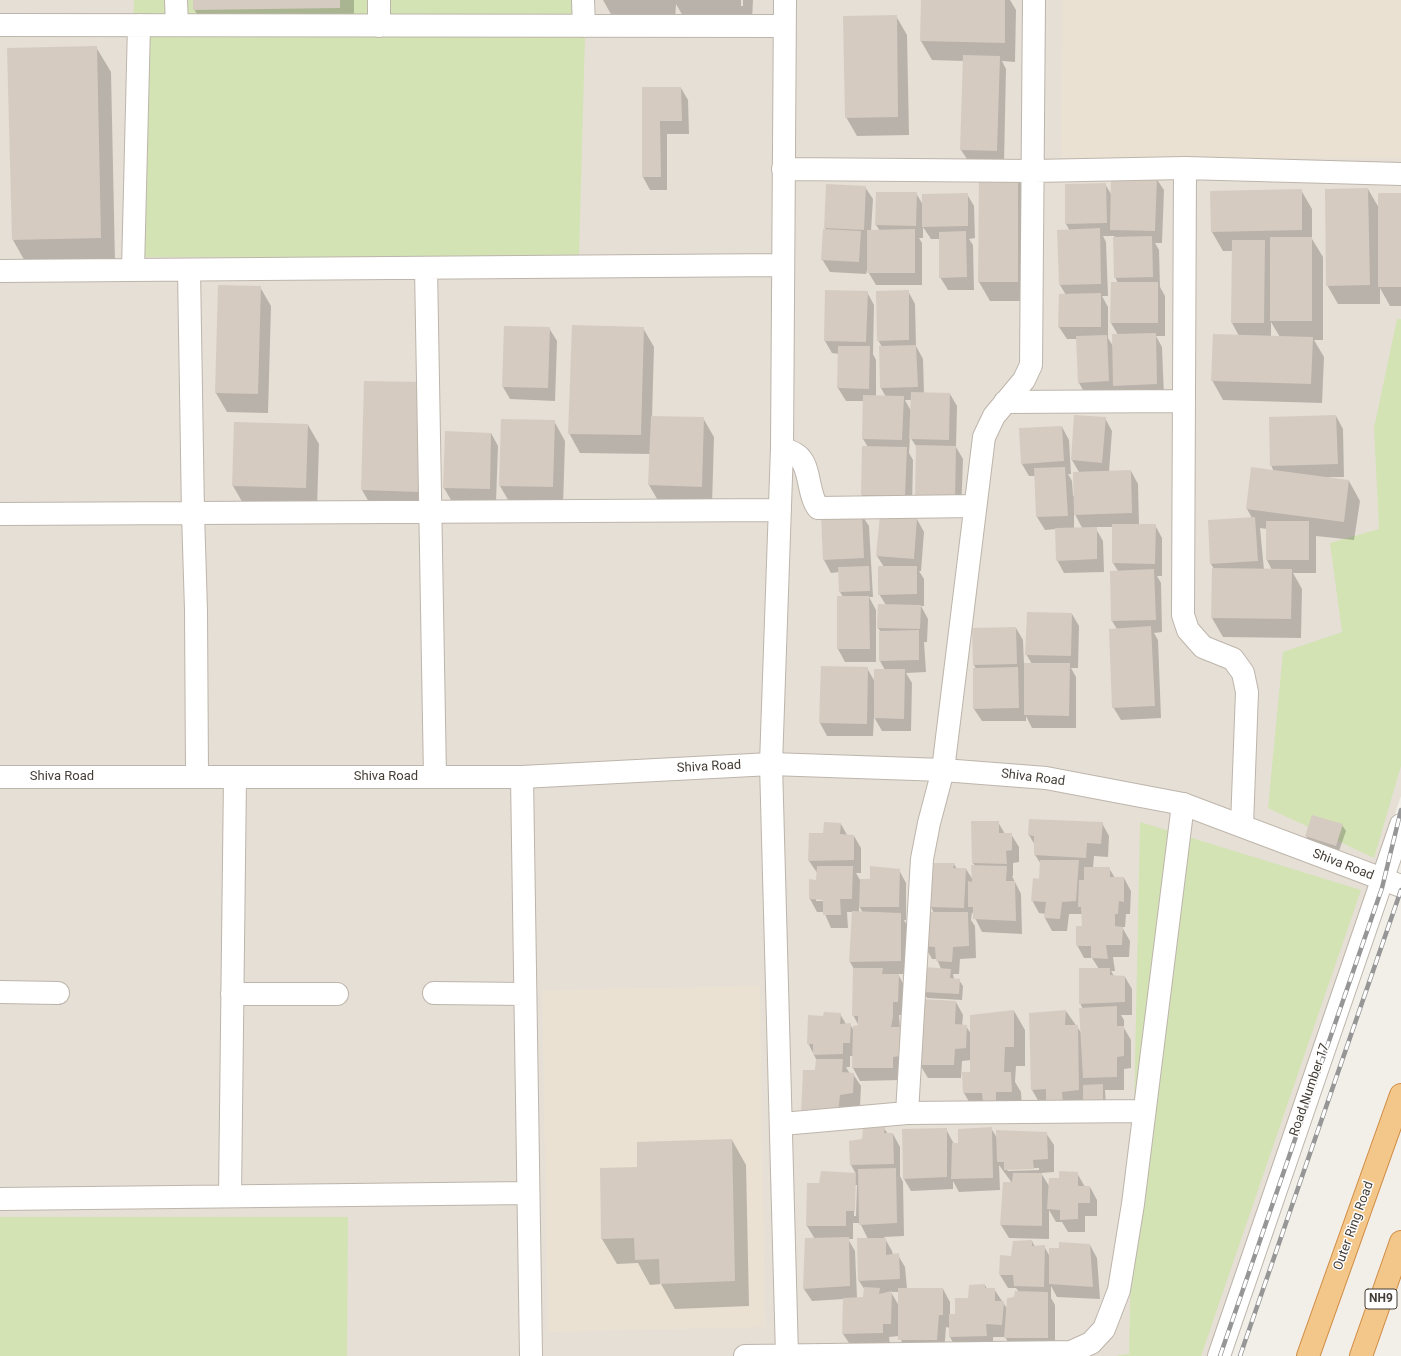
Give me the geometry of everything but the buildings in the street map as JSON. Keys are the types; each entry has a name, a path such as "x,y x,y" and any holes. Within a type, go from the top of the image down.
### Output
{"highway":[{"name":"Outer Ring Road","path":"1308,1356 1401,1095"},
{"name":"NH9","path":"1360,1356 1401,1242"}],"street":[{"path":"176,0 177,25"},
{"path":"379,0 379,26"},
{"path":"583,0 584,26"},
{"path":"785,0 782,265 782,448 770,764 782,1124 787,1355"},
{"path":"907,1113 922,859 929,823 943,770 984,437 994,416 1024,380 1031,365 1034,171 1034,0"},
{"path":"0,25 784,26"},
{"path":"133,270 139,25"},
{"path":"783,169 1034,171 1185,168 1401,174"},
{"path":"1185,168 1183,615 1188,630 1203,647 1233,659 1243,674 1247,692 1242,825"},
{"path":"0,271 782,265"},
{"path":"426,268 435,777"},
{"path":"189,270 196,610 197,776"},
{"path":"1005,402 1184,401"},
{"path":"782,448 797,454 803,461 812,500 818,508 975,506"},
{"path":"0,514 780,510"},
{"name":"Shiva Road","path":"0,777 522,777 770,764 943,770 1046,778 1183,804 1242,825 1392,883"},
{"path":"230,1196 235,776"},
{"path":"522,777 527,1192 531,1356"},
{"path":"745,1356 1072,1352 1092,1343 1104,1329 1119,1290 1133,1204 1183,804"},
{"name":"Road Number 17","path":"1219,1356 1392,883 1401,825"},
{"path":"0,992 58,993"},
{"path":"434,993 525,994"},
{"path":"232,994 337,994"},
{"path":"782,1124 907,1113 1144,1111"},
{"path":"0,1199 527,1192"}],"shaded area":[{"path":"0,0 1401,0 1401,796 1211,1356 0,1356"},
{"path":"1062,0 1401,0 1401,158 1061,158"},
{"path":"760,986 765,1327 548,1332 542,990"}],"green space":[{"path":"134,0 586,0 579,257 127,257"},
{"path":"1397,319 1401,319 1401,766 1374,858 1268,808 1283,652 1342,632 1330,543 1379,529 1374,428"},
{"path":"1140,822 1361,890 1201,1356 1115,1356 1129,1354"},
{"path":"0,1217 348,1217 347,1356 0,1356"}],"railway":[{"path":"1220,1356 1382,888 1401,810"},
{"path":"1240,1356 1401,890"}]}
